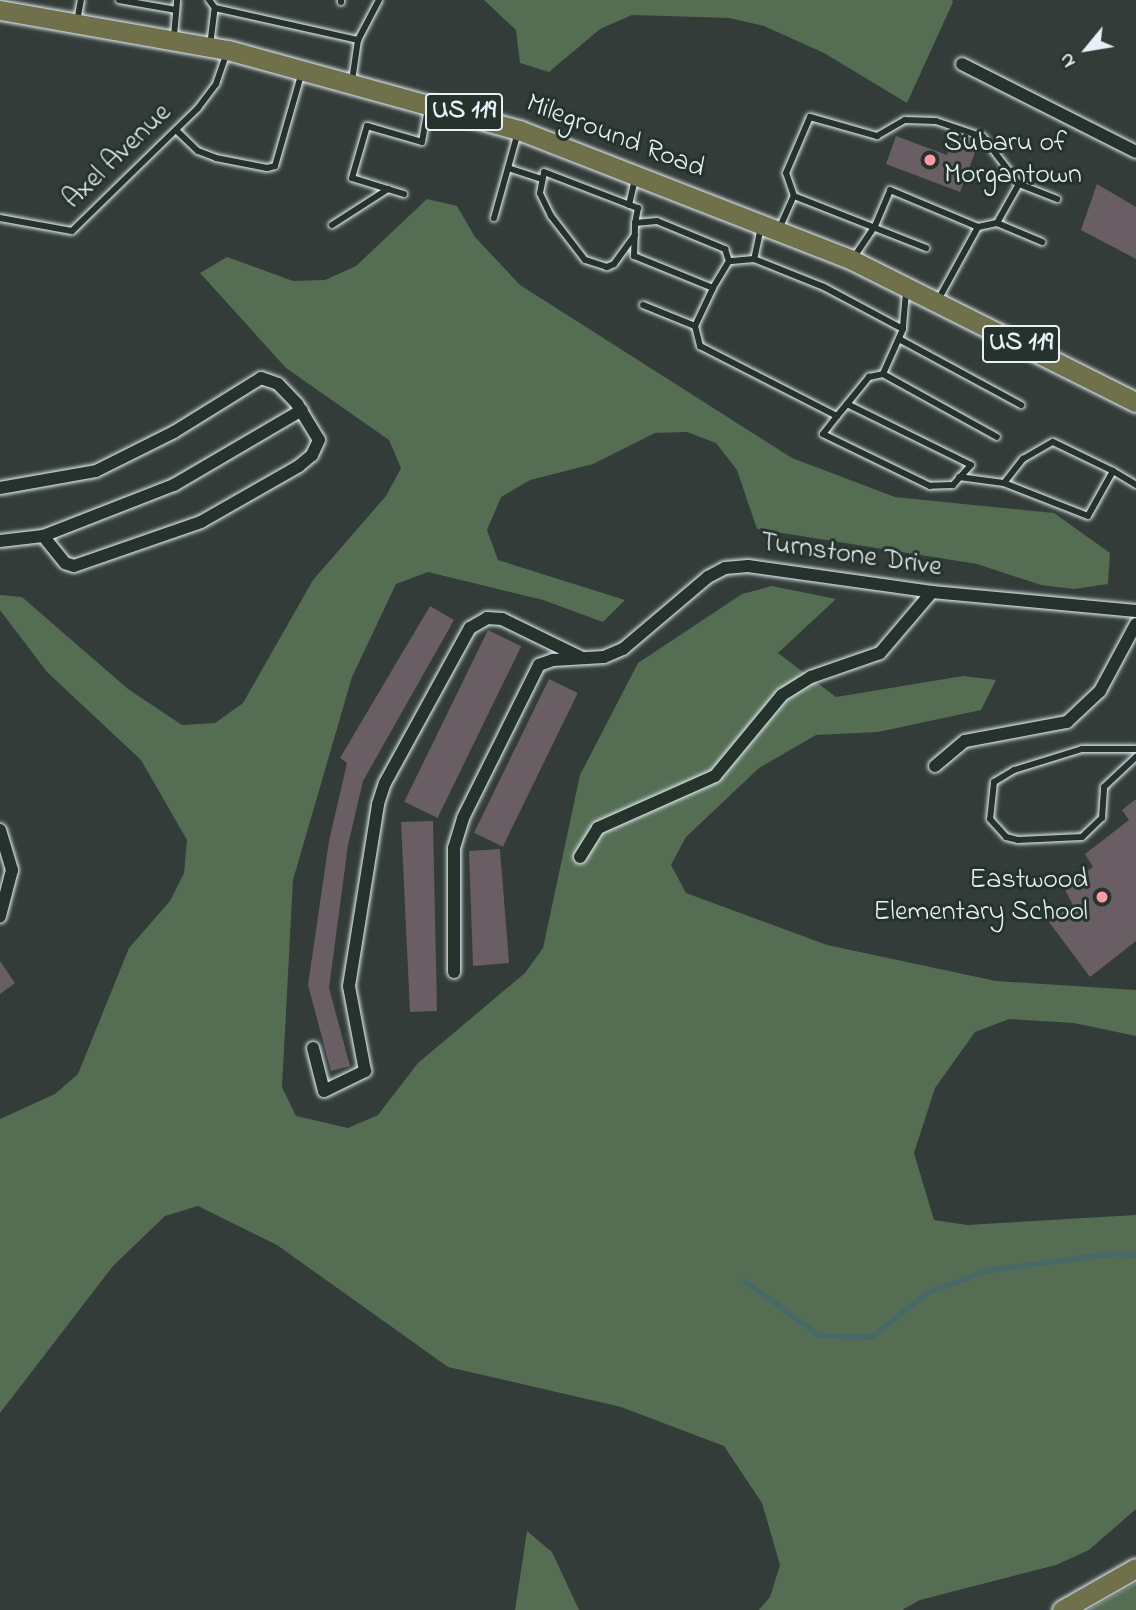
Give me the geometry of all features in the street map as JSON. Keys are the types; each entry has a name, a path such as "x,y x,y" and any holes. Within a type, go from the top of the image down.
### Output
{"main road":[{"name":"Mileground Road","path":"0,10 219,49 303,68 519,130 852,260 1136,402"},
{"path":"1062,1610 1136,1569"}],"street":[{"path":"962,64 1136,152"},
{"path":"0,488 96,471 174,432 261,378 278,384 302,410 319,440 312,455 201,522 74,565 65,564 43,536"},
{"path":"0,541 43,536 174,485 302,410"},
{"name":"Turnstone Drive","path":"454,972 454,848 463,818 530,677 540,665 554,660 586,660 623,649 691,589 725,568 748,566 932,592 1136,611"},
{"path":"580,857 598,828 715,776 782,695 811,677 880,653 932,592"},
{"path":"313,1048 324,1091 365,1071 349,986 378,804 385,783 470,628 487,618 502,619 586,660"},
{"path":"935,766 965,741 1067,722 1100,691 1136,624"},
{"path":"0,830 12,870 0,916"}],"lane":[{"path":"76,24 81,0"},
{"path":"119,0 176,10"},
{"path":"173,42 177,0"},
{"path":"209,0 215,8 358,40"},
{"path":"352,81 358,40 372,22 379,0"},
{"name":"Axel Avenue","path":"0,218 72,231 176,130 216,84 219,49 215,8"},
{"path":"176,130 198,151 216,158 267,168 275,166 303,68"},
{"path":"404,194 352,178 366,126 422,142 429,102"},
{"path":"793,196 786,173 810,117 877,136 905,120 936,121 983,137 1019,184 1057,200"},
{"path":"494,218 519,130"},
{"path":"508,168 541,179"},
{"path":"635,235 614,264 607,267 585,260 551,216 540,193 544,172 638,208 634,256 713,288"},
{"path":"629,205 636,175"},
{"path":"997,223 1019,184"},
{"path":"332,225 388,189"},
{"path":"852,260 875,226 890,190 978,227 997,223 1042,242"},
{"path":"754,259 770,226 793,196"},
{"path":"793,196 926,248"},
{"path":"635,223 657,221 726,248 729,261 695,326 700,346 837,416"},
{"path":"937,302 978,227"},
{"path":"729,261 754,259 824,287 903,329"},
{"path":"883,374 903,329 906,287"},
{"path":"643,305 695,326"},
{"path":"899,339 1021,405"},
{"path":"847,404 971,465 953,485 930,486 823,434 837,416 869,377 883,374 998,437"},
{"path":"1004,483 1023,459 1053,442 1136,485"},
{"path":"959,477 1004,483 1088,516 1113,471"},
{"path":"1136,749 1082,749 1014,770 994,782 990,819 1006,836 1018,840 1082,837 1102,818 1104,787 1136,757"}],"green space":[{"path":"484,0 953,2 907,103 824,53 764,26 729,18 632,15 600,29 549,72 520,63 516,30"},
{"path":"427,199 457,206 475,237 520,285 792,458 895,497 1054,513 1110,553 1108,584 1074,589 1041,585 977,564 757,529 737,470 716,443 687,432 655,433 593,464 530,480 501,497 487,530 498,560 625,600 603,622 543,600 428,572 396,584 352,677 293,880 282,1087 296,1116 348,1128 378,1115 418,1063 525,973 543,948 580,775 638,663 742,594 772,586 836,599 778,653 836,697 963,676 996,680 981,710 878,732 816,735 759,768 686,837 671,865 686,893 827,945 996,981 1136,990 1136,1036 1074,1023 1009,1019 975,1032 935,1088 914,1153 934,1220 967,1225 1136,1215 1136,1509 1089,1550 1056,1565 920,1600 902,1610 759,1610 770,1597 780,1565 762,1503 724,1446 621,1407 448,1367 277,1245 198,1206 165,1216 113,1266 0,1413 0,1119 55,1094 78,1074 129,948 170,901 184,873 187,840 141,760 47,672 0,610 0,595 22,597 128,689 182,725 215,723 243,703 313,580 386,496 401,468 389,440 286,368 200,273 227,257 293,281 325,280 356,266"},
{"path":"527,1531 552,1552 579,1610 515,1610"},
{"path":"1136,1583 1136,1610 1088,1610"}],"building":[{"name":"Subaru of Morgantown","path":"955,133 979,142 960,192 886,164 896,136 947,155"},
{"path":"1097,184 1136,207 1136,259 1081,230"},
{"path":"430,606 454,620 363,781 348,845 329,988 350,1066 331,1071 308,985 329,841 347,763 340,758"},
{"path":"488,630 521,646 438,818 404,802"},
{"path":"549,679 578,693 503,847 474,833"},
{"name":"Eastwood Elementary School","path":"1136,799 1136,941 1090,977 1049,922 1073,905 1064,888 1093,867 1085,854 1129,820 1122,810"},
{"path":"433,821 437,1011 410,1012 401,822"},
{"path":"500,849 509,963 473,966 469,851"},
{"path":"0,961 15,983 0,994"}],"waterway":[{"path":"744,1280 819,1335 871,1337 928,1292 988,1270 1115,1253 1136,1255"}],"place":[{"name":"Subaru of Morgantown","path":"930,160"},
{"name":"Eastwood Elementary School","path":"1102,897"}]}
